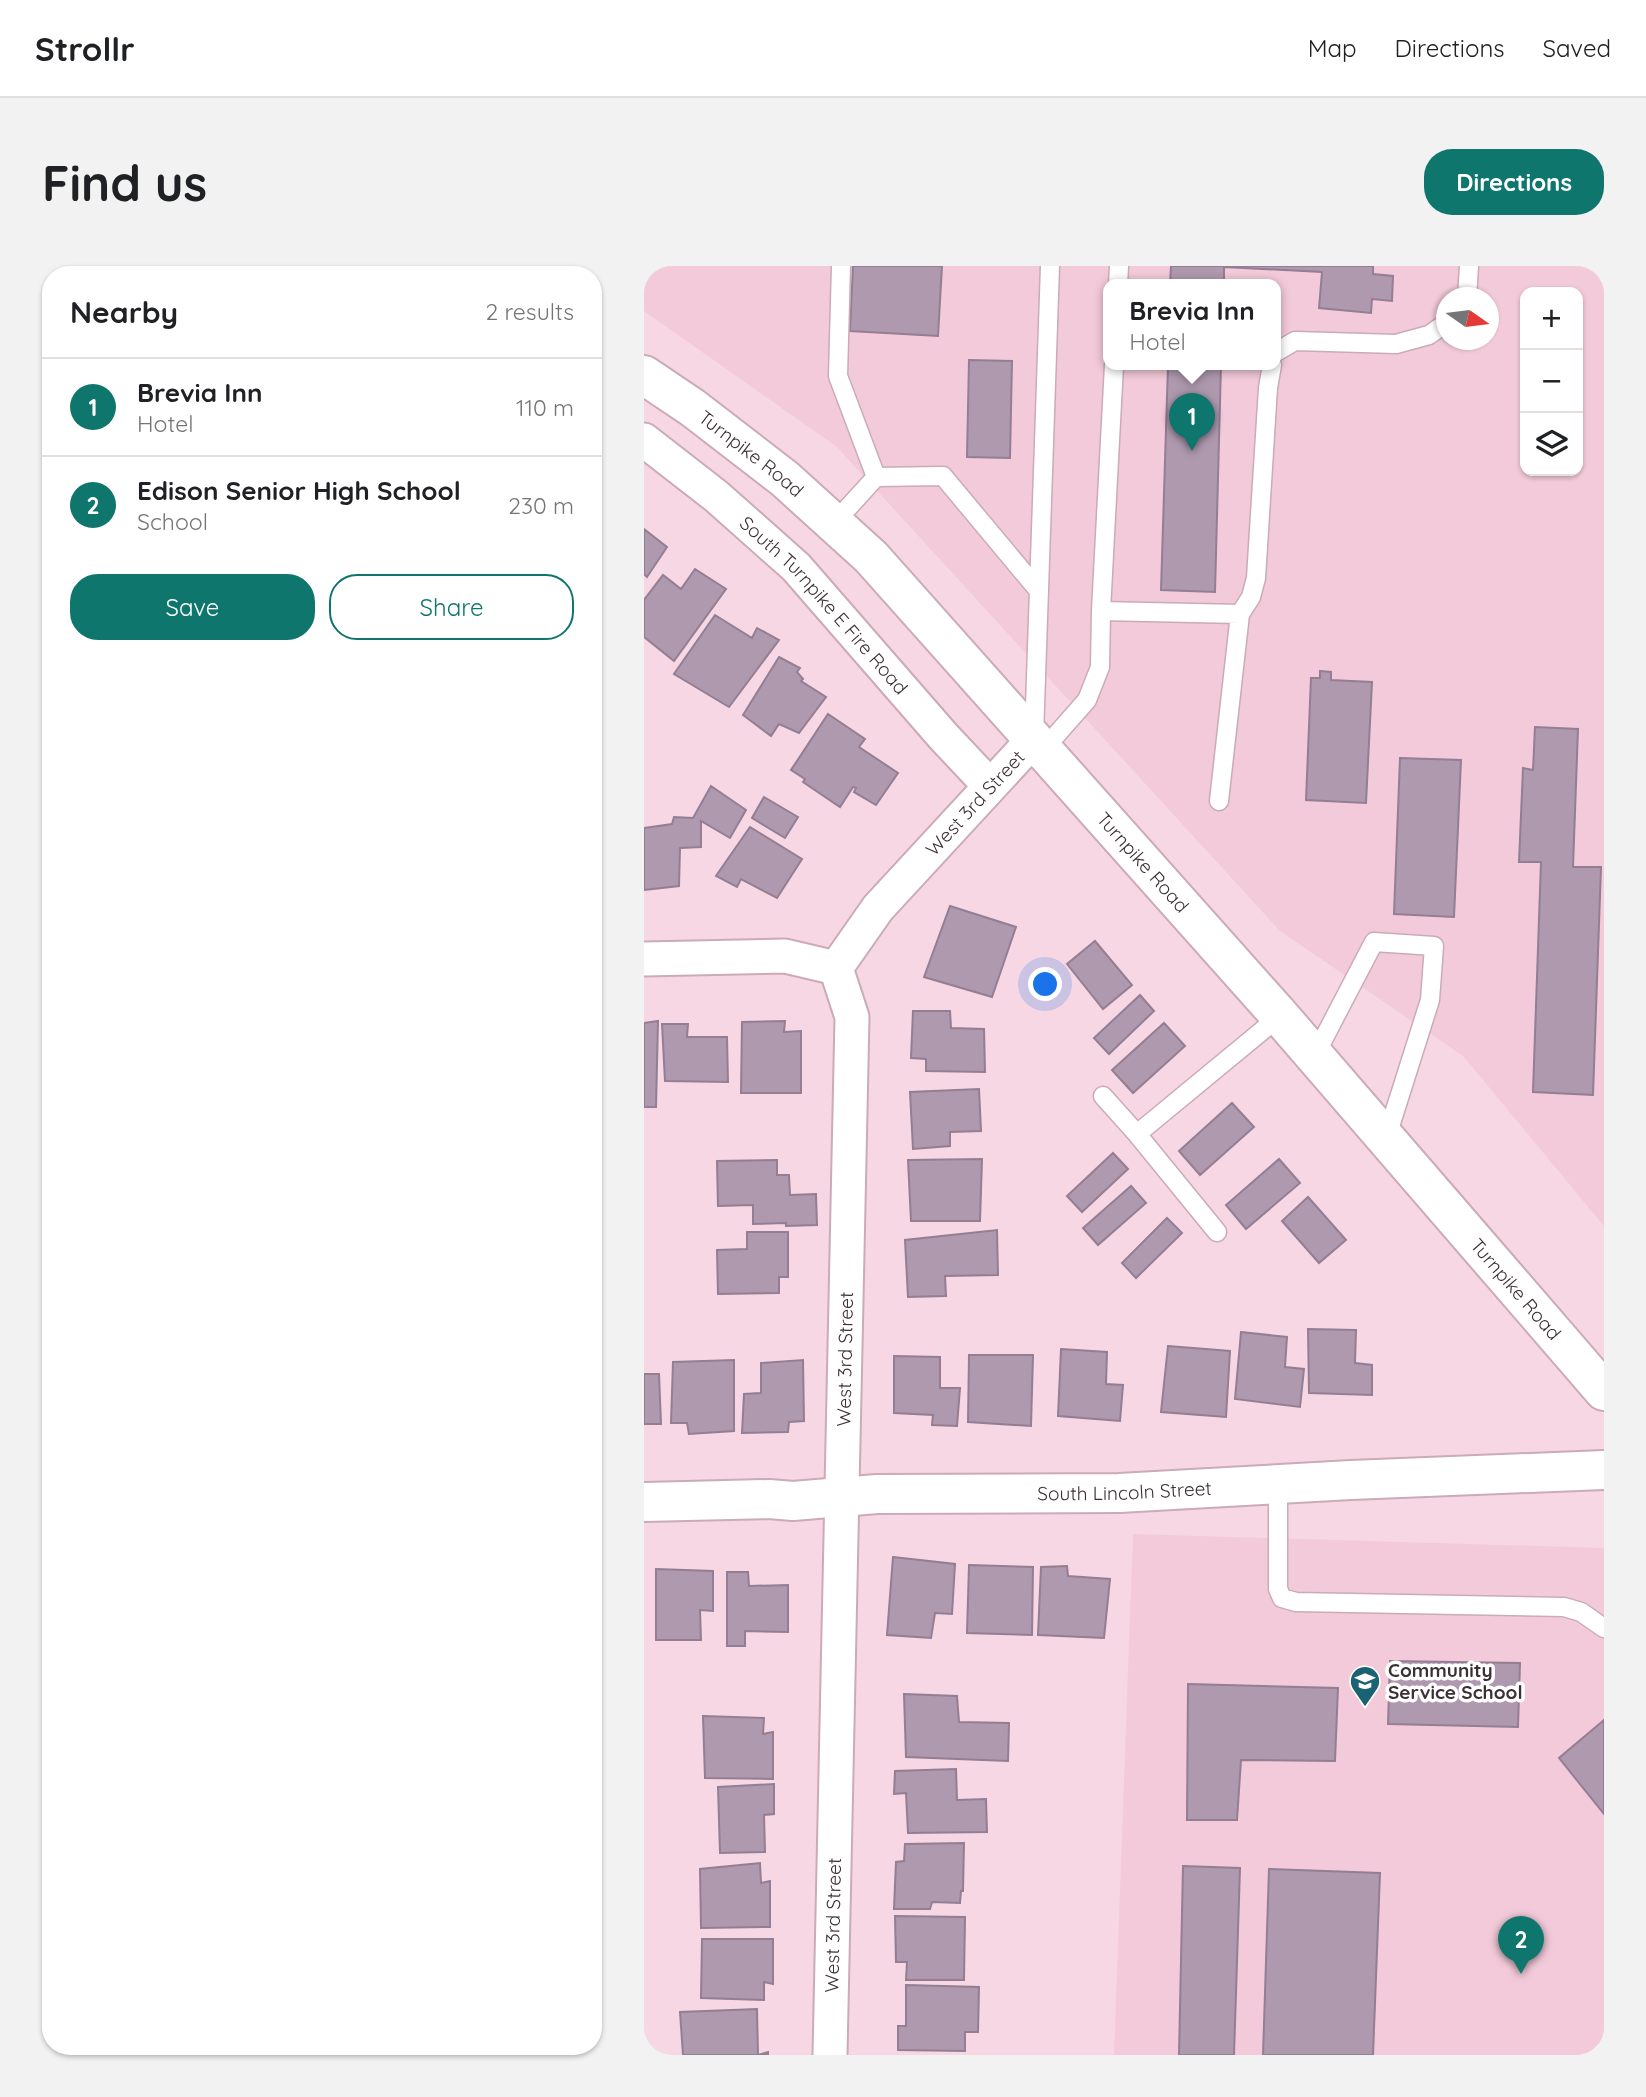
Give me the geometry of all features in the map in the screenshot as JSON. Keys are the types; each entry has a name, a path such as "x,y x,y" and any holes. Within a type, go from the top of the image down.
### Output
{"street":[{"name":"Turnpike Road","path":"644,375 693,408 785,479 871,556 1280,1016 1604,1391"},
{"name":"South Turnpike E Fire Road","path":"644,440 716,496 796,567 990,786"},
{"name":"West 3rd Street","path":"830,2055 852,1017 836,968 878,908 990,786 1038,744"},
{"path":"644,959 785,956 836,968"},
{"name":"South Lincoln Street","path":"644,1502 769,1499 793,1501 877,1494 1119,1493 1604,1470"}],"lane":[{"path":"841,266 838,376 876,477"},
{"path":"1038,744 1039,591 1050,266"},
{"path":"1468,287 1469,266"},
{"path":"1281,349 1295,341 1396,344 1429,335 1436,330"},
{"path":"1038,744 1087,700 1100,667 1114,370"},
{"path":"1219,801 1240,614 1251,597 1256,578 1271,370"},
{"path":"834,523 876,477 943,476 1039,591"},
{"path":"1101,611 1240,614"},
{"path":"1314,1057 1374,942 1434,946 1430,1000 1385,1139"},
{"path":"1137,1134 1280,1016"},
{"path":"1103,1096 1217,1232"},
{"path":"1278,1484 1278,1589 1282,1598 1296,1602 1564,1607 1581,1612 1604,1628"}],"shaded area":[{"path":"644,266 1604,266 1604,1226 1463,1056 1280,931 837,447 644,311"},
{"name":"Community Service School","path":"1133,1534 1604,1548 1604,2055 1114,2055"}],"building":[{"path":"853,266 942,266 938,336 850,331"},
{"path":"1171,266 1373,266 1373,274 1393,276 1392,301 1372,299 1371,313 1319,308 1322,272 1224,267 1224,279 1170,279"},
{"path":"969,360 1012,361 1010,458 967,457"},
{"path":"1168,370 1221,370 1215,592 1161,590"},
{"path":"644,529 667,547 647,577 644,574"},
{"path":"695,569 726,589 674,661 644,637 644,600 663,575 681,589"},
{"path":"715,615 752,638 757,628 779,640 729,707 674,674"},
{"path":"779,657 800,668 797,672 803,679 801,681 826,697 799,733 779,724 771,736 743,715"},
{"path":"1320,671 1331,672 1331,680 1372,682 1366,803 1306,800 1311,678 1320,678"},
{"path":"828,714 865,739 859,747 898,773 876,805 854,792 856,788 853,787 840,807 803,782 805,779 791,770"},
{"path":"1535,727 1578,729 1573,867 1601,867 1593,1095 1533,1092 1541,862 1519,862 1523,768 1533,770"},
{"path":"1400,758 1461,760 1454,917 1394,914"},
{"path":"711,786 746,810 730,838 701,821 701,847 680,848 679,886 644,890 644,828 672,824 674,817 693,818"},
{"path":"764,797 798,817 785,838 752,818"},
{"path":"750,827 802,859 777,898 741,879 737,887 716,876"},
{"path":"950,906 1016,927 992,997 924,977"},
{"path":"1095,941 1132,985 1103,1009 1067,964"},
{"path":"1140,995 1154,1011 1109,1054 1094,1038"},
{"path":"913,1011 950,1011 951,1028 984,1029 985,1072 926,1071 926,1059 911,1058"},
{"path":"658,1021 656,1107 644,1107 644,1023"},
{"path":"785,1021 784,1032 801,1031 801,1093 741,1093 742,1022"},
{"path":"1164,1023 1185,1046 1133,1093 1112,1070"},
{"path":"662,1024 688,1024 687,1037 727,1037 728,1082 665,1081"},
{"path":"979,1089 981,1131 950,1132 950,1146 913,1149 910,1092"},
{"path":"1232,1103 1254,1127 1200,1175 1179,1151"},
{"path":"1113,1153 1128,1169 1082,1212 1067,1196"},
{"path":"982,1159 980,1221 911,1221 908,1160"},
{"path":"1279,1159 1300,1183 1246,1229 1226,1205"},
{"path":"777,1160 777,1175 789,1175 790,1195 816,1194 817,1225 753,1224 753,1205 718,1206 717,1161"},
{"path":"1131,1186 1146,1203 1098,1245 1083,1228"},
{"path":"1308,1197 1346,1240 1319,1263 1282,1221"},
{"path":"1167,1218 1182,1233 1136,1278 1122,1263"},
{"path":"997,1230 998,1275 945,1276 946,1296 908,1297 905,1240"},
{"path":"747,1232 788,1232 788,1277 779,1277 779,1293 718,1294 717,1250 747,1249"},
{"path":"1308,1329 1356,1330 1355,1363 1372,1365 1372,1395 1309,1393"},
{"path":"1241,1332 1287,1337 1285,1367 1304,1369 1300,1407 1235,1399"},
{"path":"1168,1346 1230,1351 1226,1417 1161,1412"},
{"path":"1061,1349 1107,1352 1106,1384 1123,1385 1120,1421 1058,1416"},
{"path":"969,1355 1033,1355 1031,1426 968,1422"},
{"path":"894,1356 940,1357 940,1388 960,1388 957,1426 932,1425 933,1415 894,1413"},
{"path":"734,1360 734,1431 689,1434 687,1423 671,1423 673,1362"},
{"path":"803,1360 804,1421 789,1422 788,1432 742,1433 744,1394 761,1393 761,1363"},
{"path":"644,1374 659,1374 661,1424 644,1424"},
{"path":"893,1557 955,1564 952,1614 935,1613 931,1638 887,1635"},
{"path":"969,1565 1033,1567 1032,1635 967,1633"},
{"path":"1067,1566 1068,1576 1110,1579 1104,1638 1038,1635 1041,1567"},
{"path":"656,1569 713,1571 713,1611 700,1610 701,1640 656,1640"},
{"path":"727,1572 748,1572 749,1586 788,1585 788,1632 745,1631 745,1646 727,1646"},
{"path":"1390,1661 1520,1663 1518,1727 1388,1724"},
{"path":"1188,1684 1338,1688 1335,1761 1241,1760 1237,1820 1187,1820"},
{"path":"904,1694 957,1696 959,1722 1009,1723 1008,1761 906,1757"},
{"path":"703,1716 764,1718 763,1734 773,1732 773,1779 705,1778"},
{"path":"1604,1720 1604,1814 1559,1758"},
{"path":"956,1769 957,1800 986,1799 987,1832 908,1833 906,1793 894,1794 895,1771"},
{"path":"774,1784 774,1814 764,1815 765,1852 720,1853 718,1787"},
{"path":"964,1843 963,1891 960,1903 932,1902 930,1909 894,1909 896,1862 904,1861 905,1844"},
{"path":"760,1863 761,1883 770,1881 770,1927 701,1928 700,1869"},
{"path":"1183,1866 1240,1868 1234,2055 1179,2055"},
{"path":"1269,1869 1380,1873 1373,2055 1263,2055"},
{"path":"895,1916 965,1917 964,1980 906,1980 907,1962 896,1962"},
{"path":"702,1939 773,1939 773,1984 764,1982 764,2000 701,1998"},
{"path":"906,1985 979,1987 978,2032 965,2032 965,2051 898,2050 898,2026 906,2026"},
{"path":"757,2009 758,2055 683,2055 680,2012"}],"place":[{"name":"Brevia Inn","path":"1192,451"},
{"name":"Community Service School","path":"1365,1708"},
{"name":"Edison Senior High School","path":"1521,1974"}]}
